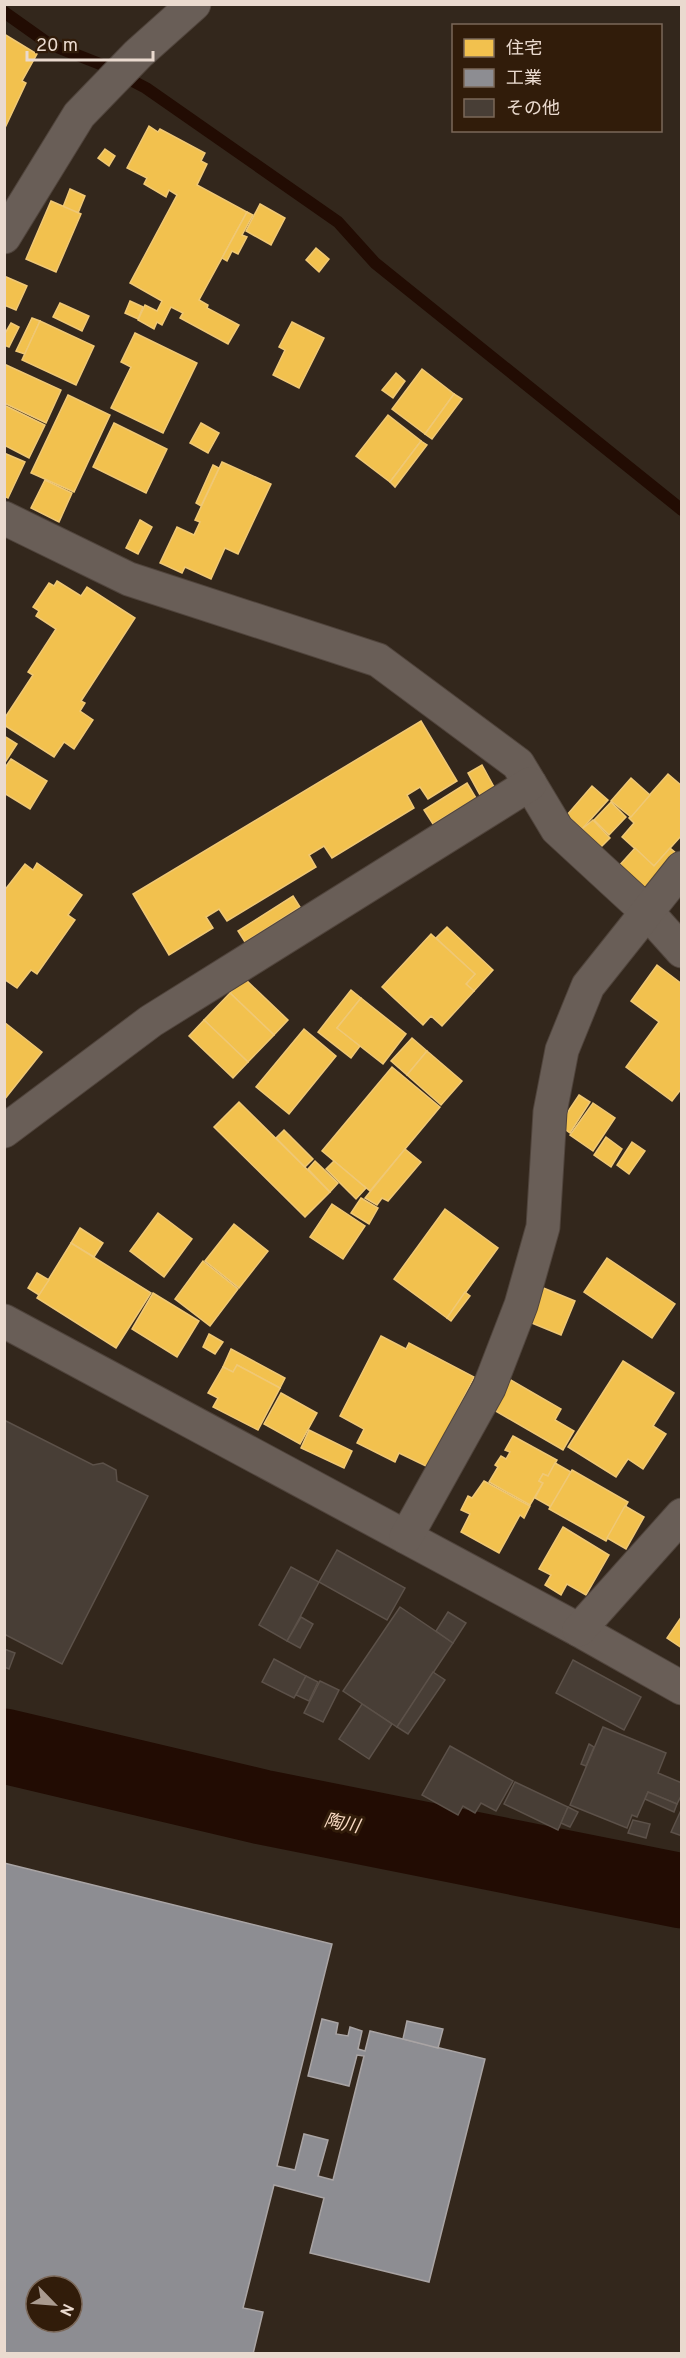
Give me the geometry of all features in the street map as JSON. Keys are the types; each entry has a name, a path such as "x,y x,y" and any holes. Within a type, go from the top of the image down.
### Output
{"street":[{"path":"4,237 79,115 138,54 194,4"},
{"path":"4,518 129,579 378,660 518,764 557,829 647,912 681,951"},
{"path":"4,1131 151,1021 530,784"},
{"path":"406,1538 489,1388 521,1305 543,1227 550,1112 562,1050 588,986 681,868"},
{"path":"4,1321 579,1630 681,1688"},
{"path":"579,1630 681,1515"}],"building: 住宅":[{"path":"4,34 37,54 22,81 26,83 4,130"},
{"path":"149,126 158,132 160,129 205,153 201,161 207,164 197,185 247,212 199,300 208,305 207,308 239,325 228,344 180,318 183,313 171,307 162,325 157,322 154,329 138,320 145,305 157,311 162,301 130,283 177,195 169,190 166,197 144,184 147,178 127,168"},
{"path":"105,149 115,156 109,166 98,158"},
{"path":"70,189 85,196 78,213 63,207"},
{"path":"51,201 81,214 56,272 26,259"},
{"path":"260,204 285,218 271,245 246,231"},
{"path":"247,212 253,215 242,235 247,237 238,254 232,251 227,261 222,258"},
{"path":"316,248 329,259 319,272 306,260"},
{"path":"4,276 27,286 16,310 4,305"},
{"path":"130,301 143,307 138,319 125,313"},
{"path":"60,303 89,316 82,331 53,317"},
{"path":"32,318 40,321 25,354 16,351"},
{"path":"40,321 94,346 76,385 22,360"},
{"path":"292,322 324,338 299,388 273,375 285,350 279,347"},
{"path":"11,323 19,327 9,347 4,345 4,335"},
{"path":"135,333 197,363 163,433 111,408 131,367 121,362"},
{"path":"4,364 61,390 46,423 4,403"},
{"path":"422,369 454,394 425,434 392,409"},
{"path":"396,373 405,381 393,398 382,390"},
{"path":"454,394 462,399 432,439 425,434"},
{"path":"68,395 110,415 74,492 31,473"},
{"path":"4,405 45,425 29,458 4,445"},
{"path":"388,415 421,441 390,482 356,456"},
{"path":"114,423 167,449 146,493 93,467"},
{"path":"201,423 219,433 208,453 190,443"},
{"path":"421,441 427,445 395,487 390,482"},
{"path":"4,453 25,462 8,498 4,496"},
{"path":"222,462 271,484 238,554 225,548 211,579 185,567 182,573 160,563 177,527 194,535 200,522 195,520"},
{"path":"213,465 219,468 201,506 196,503"},
{"path":"45,480 72,493 59,522 31,508"},
{"path":"140,520 152,527 138,554 126,548"},
{"path":"57,581 81,596 87,587 135,618 81,701 85,703 80,711 93,720 74,749 64,742 54,757 4,725 4,719 33,675 28,672 56,629 36,616 39,611 33,607 49,583 54,586"},
{"path":"421,721 457,781 428,799 420,787 407,795 414,808 332,858 324,846 309,855 316,867 227,921 219,909 206,917 213,928 169,955 133,894"},
{"path":"4,736 17,744 4,764"},
{"path":"11,759 47,781 30,809 4,793 4,769"},
{"path":"482,765 494,787 480,795 468,773"},
{"path":"668,774 682,786 682,835 654,866 622,837 634,823 629,818"},
{"path":"631,778 650,795 631,817 611,801"},
{"path":"467,783 476,798 433,824 424,810"},
{"path":"592,786 608,800 582,829 567,815"},
{"path":"611,802 626,817 609,835 594,820"},
{"path":"593,820 610,838 600,848 582,829"},
{"path":"635,848 654,866 670,848 677,854 650,894 618,867"},
{"path":"37,863 82,895 68,915 75,920 37,974 31,970 17,988 4,979 4,891 25,864 33,870"},
{"path":"293,896 300,907 245,942 238,931"},
{"path":"447,927 493,970 474,991 466,984 475,974 436,938"},
{"path":"431,934 475,974 466,984 474,991 442,1026 431,1016 423,1025 382,987"},
{"path":"657,965 682,984 682,1088 672,1101 626,1067 659,1022 631,1001"},
{"path":"244,978 288,1020 274,1035 230,993"},
{"path":"351,990 361,998 337,1028 360,1046 351,1058 318,1032"},
{"path":"230,993 274,1035 248,1062 204,1020"},
{"path":"361,998 406,1034 383,1064 337,1028"},
{"path":"204,1020 248,1062 233,1078 189,1036"},
{"path":"4,1022 42,1052 4,1100"},
{"path":"304,1029 336,1056 289,1114 256,1087"},
{"path":"412,1038 427,1051 407,1075 391,1061"},
{"path":"427,1051 462,1081 441,1105 407,1075"},
{"path":"392,1067 440,1107 370,1191 322,1151"},
{"path":"579,1095 590,1102 570,1133 559,1125"},
{"path":"239,1102 330,1192 305,1217 214,1127"},
{"path":"593,1103 615,1118 593,1151 570,1135"},
{"path":"284,1130 313,1159 305,1167 276,1138"},
{"path":"606,1137 622,1149 611,1167 594,1155"},
{"path":"632,1142 645,1151 629,1174 617,1165"},
{"path":"405,1149 421,1162 388,1201 382,1198 377,1205 365,1198"},
{"path":"315,1161 338,1183 330,1192 308,1169"},
{"path":"334,1161 366,1188 356,1199 326,1169"},
{"path":"361,1198 378,1208 369,1224 351,1213"},
{"path":"332,1204 365,1226 343,1259 310,1237"},
{"path":"445,1209 498,1248 447,1318 394,1279"},
{"path":"158,1213 192,1239 164,1277 130,1251"},
{"path":"234,1224 268,1251 239,1288 205,1261"},
{"path":"80,1228 103,1243 94,1257 71,1243"},
{"path":"71,1243 151,1293 116,1348 37,1298"},
{"path":"607,1258 675,1304 652,1338 584,1292"},
{"path":"203,1261 238,1289 210,1326 175,1299"},
{"path":"37,1273 49,1280 39,1295 28,1288"},
{"path":"541,1287 575,1301 561,1335 527,1321"},
{"path":"465,1292 470,1296 451,1321 447,1318"},
{"path":"153,1293 199,1321 177,1357 132,1329"},
{"path":"209,1334 223,1342 215,1354 203,1347"},
{"path":"381,1336 406,1349 409,1343 474,1377 428,1467 399,1453 395,1462 357,1443 364,1429 340,1416"},
{"path":"231,1349 285,1378 280,1388 237,1365 233,1372 223,1367"},
{"path":"623,1361 674,1393 653,1426 666,1434 643,1469 628,1459 616,1477 568,1447"},
{"path":"237,1365 280,1388 258,1430 213,1407 218,1398 208,1393 223,1367 233,1372"},
{"path":"504,1376 561,1409 555,1420 574,1431 563,1450 487,1406"},
{"path":"281,1393 317,1413 300,1444 264,1424"},
{"path":"309,1430 352,1451 344,1468 301,1448"},
{"path":"513,1436 557,1460 548,1476 543,1474 539,1481 543,1483 530,1505 489,1482 498,1467 495,1465 501,1456 506,1459 510,1452 505,1450"},
{"path":"555,1463 571,1472 551,1507 535,1498 543,1483 539,1481 543,1474 548,1476"},
{"path":"572,1470 628,1502 606,1541 549,1509"},
{"path":"484,1481 530,1506 524,1518 520,1515 499,1553 461,1532 470,1514 461,1510 468,1496 472,1498"},
{"path":"625,1506 644,1517 626,1549 607,1538"},
{"path":"563,1527 609,1555 586,1595 567,1584 561,1595 545,1585 551,1575 539,1569"},
{"path":"682,1616 682,1648 667,1638"}],"building: 工業":[{"path":"4,1863 332,1944 277,2166 295,2170 304,2134 328,2140 318,2176 333,2180 364,2056 357,2055 349,2086 308,2076 322,2019 338,2023 336,2034 348,2036 350,2027 362,2031 358,2049 365,2051 370,2031 485,2059 429,2282 310,2253 324,2198 274,2185 243,2308 263,2312 253,2354 4,2354"},
{"path":"407,2021 443,2029 438,2048 403,2039"}],"building: その他":[{"path":"4,1420 93,1465 103,1463 116,1470 117,1481 148,1496 62,1664 4,1634"},
{"path":"337,1550 405,1588 387,1620 319,1582"},
{"path":"291,1567 319,1582 287,1641 259,1625"},
{"path":"400,1607 453,1643 397,1727 343,1691"},
{"path":"448,1612 466,1623 453,1643 436,1631"},
{"path":"301,1617 313,1624 300,1648 287,1641"},
{"path":"4,1649 15,1653 9,1669 4,1667"},
{"path":"274,1659 306,1676 294,1698 262,1682"},
{"path":"573,1660 641,1697 624,1730 556,1693"},
{"path":"433,1672 445,1680 408,1734 397,1727"},
{"path":"306,1676 318,1682 309,1701 296,1695"},
{"path":"320,1681 339,1690 323,1722 304,1713"},
{"path":"362,1704 392,1724 369,1759 339,1739"},
{"path":"603,1727 666,1753 658,1773 682,1783 682,1794 677,1804 648,1792 637,1817 632,1815 627,1828 570,1805"},
{"path":"589,1744 594,1747 586,1766 581,1764"},
{"path":"450,1746 513,1781 496,1811 481,1803 475,1813 463,1806 458,1815 422,1795"},
{"path":"515,1782 568,1807 558,1830 504,1804"},
{"path":"648,1792 677,1804 674,1812 645,1799"},
{"path":"568,1807 578,1812 570,1827 561,1823"},
{"path":"682,1808 682,1836 671,1832"},
{"path":"633,1820 650,1824 646,1838 628,1833"}],"waterway":[{"path":"4,12 49,44 100,64 146,88 338,222 375,263 682,510"},
{"name":"陶川","path":"4,1746 262,1807 682,1891"}]}
